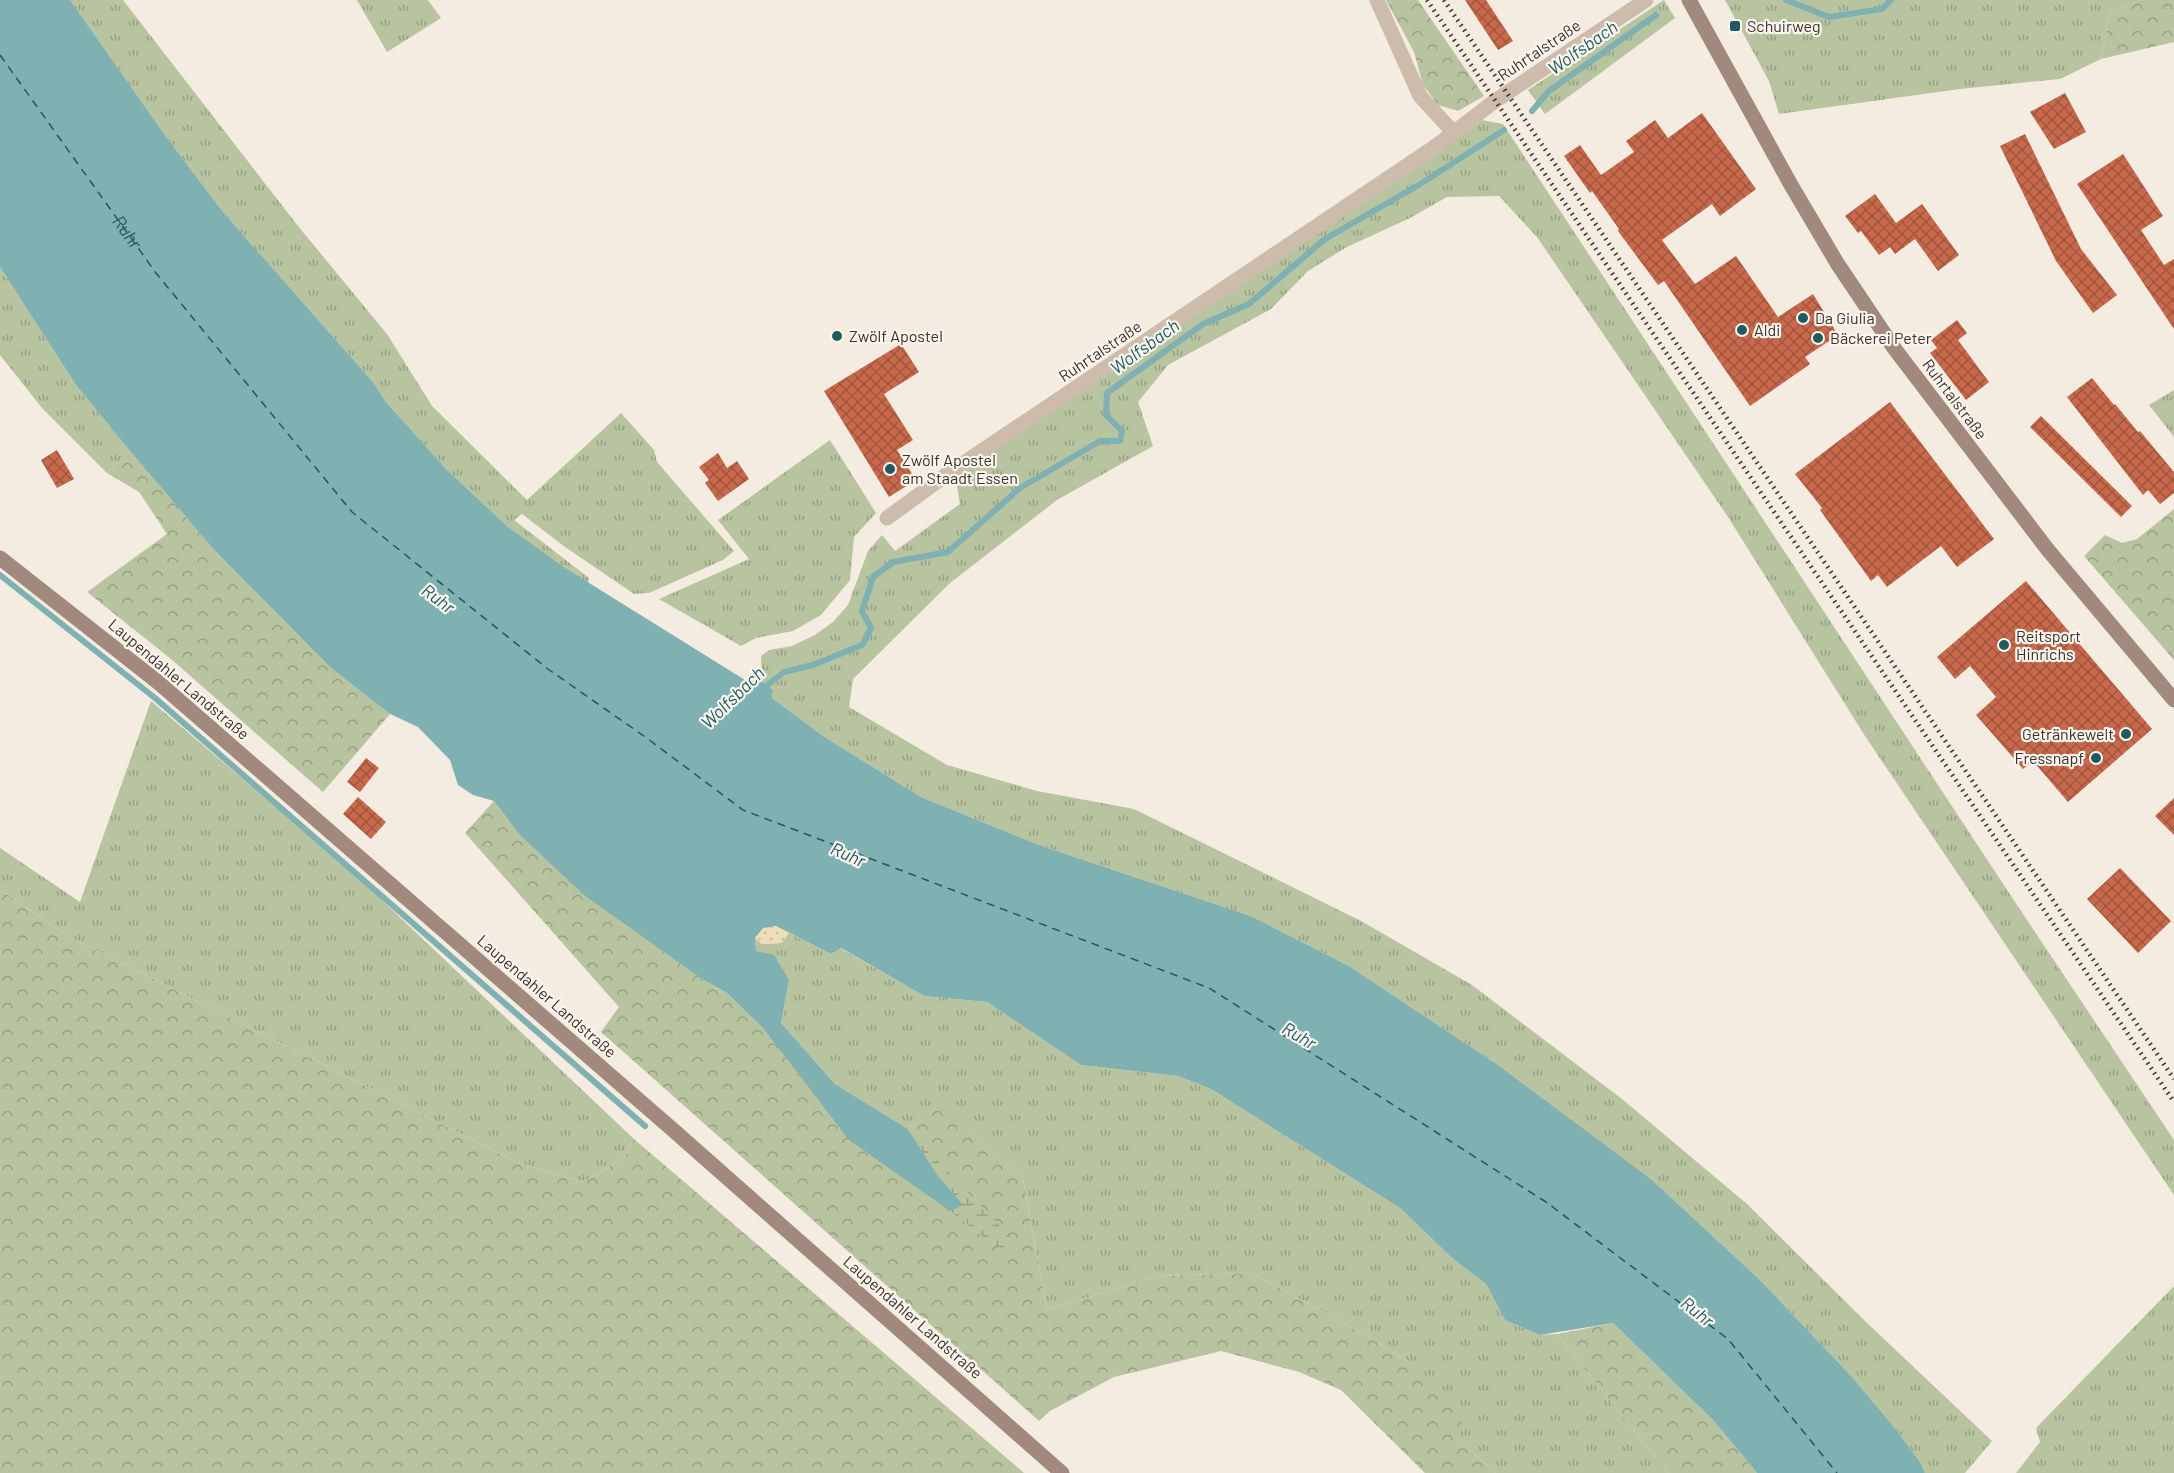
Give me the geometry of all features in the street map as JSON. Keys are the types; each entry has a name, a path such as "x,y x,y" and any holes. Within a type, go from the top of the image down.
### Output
{"main road":[{"name":"Ruhrtalstraße","path":"1689,0 1791,185 1837,263 1894,348 2048,550 2174,700"},
{"name":"Laupendahler Landstraße","path":"0,558 159,683 672,1129 1062,1473"}],"street":[{"path":"1377,0 1420,96 1453,132"},
{"name":"Ruhrtalstraße","path":"886,518 946,475 1397,173 1501,97 1646,0"}],"green space":[{"path":"70,0 123,0 298,226 387,334 432,406 527,500 621,413 654,450 657,462 734,551 723,560 649,593 634,594 565,547 522,514 514,520 589,578 588,583 550,559 508,527 445,468 386,402 373,382 223,212 167,138"},
{"path":"357,0 428,0 441,18 387,52"},
{"path":"1386,0 1418,0 1484,96 1458,111 1438,105 1423,85 1414,52"},
{"path":"1664,0 1675,18 1545,114 1528,90"},
{"path":"1725,0 2140,0 2110,13 2101,59 2060,79 1960,89 1779,114 1769,81"},
{"path":"2140,0 2174,0 2174,42 2101,59 2110,13"},
{"path":"1482,120 1503,124 2174,1140 2174,1195 1865,736 1728,517 1537,237 1499,196 1447,197 1410,218 1347,247 1308,271 1271,309 1168,365 1138,402 1153,446 1057,500 950,583 853,679 849,707 947,765 1037,791 1134,809 1361,921 1472,985 1622,1099 1747,1204 1867,1323 1992,1441 1965,1473 1925,1473 1920,1462 1898,1432 1853,1378 1759,1279 1651,1179 1501,1067 1349,966 1251,916 1039,845 921,797 823,736 772,698 773,690 762,681 761,656 769,650 792,646 815,635 833,622 848,605 868,551 882,535 895,551 960,504 955,476"},
{"path":"0,267 76,385 130,451 107,473 42,408 0,355"},
{"path":"2174,390 2174,437 2149,405"},
{"path":"830,440 876,513 854,537 850,580 821,615 793,631 756,638 741,646 659,599 749,559 718,520"},
{"path":"130,451 215,551 331,668 390,714 323,792 171,659 87,592 167,534 139,492 107,473"},
{"path":"2174,509 2174,660 2084,556 2105,535 2122,543 2137,539"},
{"path":"151,701 351,871 634,1139 624,1159 582,1182 517,1162 66,935 0,890 0,848 80,902"},
{"path":"494,801 518,833 702,979 727,993 764,1029 938,1176 908,1129 936,1100 1023,1179 1047,1310 1156,1276 1252,1273 1364,1334 1408,1362 1463,1417 1459,1439 1495,1473 1425,1473 1341,1390 1299,1372 1221,1351 1114,1377 1050,1411 1039,1421 601,1032 619,1007 465,833"},
{"path":"0,890 66,935 517,1162 582,1182 624,1159 634,1139 1024,1473 0,1473"},
{"path":"789,933 831,954 840,948 924,996 987,1002 1081,1065 1178,1076 1211,1089 1400,1208 1451,1257 1486,1284 1505,1320 1540,1335 1557,1334 1668,1473 1495,1473 1459,1439 1408,1362 1364,1334 1252,1273 1156,1276 1047,1310 1023,1179 936,1101 908,1129 835,1084 781,1023 789,980 756,951 755,938 762,944 781,943"},
{"path":"908,1129 1014,1241 1007,1255 950,1211 962,1205 938,1176"},
{"path":"2174,1286 2174,1473 2016,1473 2040,1442 2036,1428"},
{"path":"1613,1323 1713,1420 1757,1473 1668,1473 1557,1334"}],"sand":[{"path":"776,926 789,933 782,943 762,944 755,938 763,928"}],"water":[{"name":"Ruhr","path":"0,0 70,0 167,138 223,212 373,382 386,402 445,468 508,527 565,568 745,680 762,681 773,690 772,698 823,736 921,797 1039,845 1251,916 1349,966 1501,1067 1651,1179 1759,1279 1853,1378 1898,1432 1920,1462 1925,1473 1757,1473 1713,1420 1613,1323 1540,1335 1505,1320 1486,1284 1451,1257 1400,1208 1211,1089 1178,1076 1081,1065 987,1002 924,996 841,948 831,954 776,926 763,928 755,938 756,951 774,955 789,980 781,1023 835,1084 908,1129 938,1176 963,1205 950,1211 849,1140 764,1029 727,993 702,979 584,895 518,833 494,801 473,795 458,785 450,760 418,727 390,714 331,668 215,551 76,385 0,267"}],"building":[{"path":"1465,0 1486,0 1513,41 1498,50"},
{"path":"2065,93 2086,132 2054,149 2030,112"},
{"path":"1702,113 1756,189 1720,216 1712,204 1662,240 1695,284 1736,256 1778,317 1813,294 1838,335 1805,357 1810,364 1750,406 1664,281 1658,285 1592,191 1590,193 1564,156 1580,145 1601,175 1634,152 1626,141 1655,120 1668,138"},
{"path":"2025,134 2081,249 2117,295 2093,313 2056,261 2000,146"},
{"path":"2123,154 2163,216 2141,230 2164,265 2174,259 2174,329 2077,184"},
{"path":"1875,194 1896,223 1922,204 1959,255 1938,271 1915,239 1895,254 1890,247 1879,255 1861,231 1858,233 1845,216"},
{"path":"1957,320 1967,333 1958,340 1989,382 1966,400 1930,353 1937,348 1931,340"},
{"path":"901,344 919,372 884,394 913,440 897,450 916,480 889,497 824,391"},
{"path":"2092,378 2174,472 2174,493 2160,504 2148,490 2143,495 2067,397"},
{"path":"1890,402 1994,539 1957,567 1941,546 1887,587 1878,575 1871,581 1820,510 1822,508 1795,474"},
{"path":"2041,416 2132,506 2121,517 2030,427"},
{"path":"57,450 74,479 57,488 41,460"},
{"path":"718,453 727,468 737,461 749,479 718,501 705,483 709,480 699,467"},
{"path":"2026,581 2152,729 2068,802 2033,761 2023,769 1976,715 1996,697 1970,666 1955,679 1937,657"},
{"path":"366,758 379,768 360,792 347,782"},
{"path":"358,797 386,822 371,839 343,814"},
{"path":"2174,798 2174,835 2155,816"},
{"path":"2120,868 2171,921 2138,953 2087,899"}],"waterway":[{"name":"Wolfsbach","path":"1786,0 1829,17 1882,9 1891,0"},
{"name":"Wolfsbach","path":"1532,111 1549,91 1656,15"},
{"name":"Wolfsbach","path":"761,690 784,672 813,665 862,645 871,628 862,611 873,577 893,562 948,552 1020,488 1100,441 1120,441 1122,431 1106,415 1107,393 1203,324 1249,304 1325,239 1422,183 1504,130"},
{"path":"0,575 155,698 645,1126"}],"ferry route":[{"path":"0,55 156,273 352,512 548,669 648,739 743,810 1209,988 1546,1202 1728,1339 1837,1473"}],"railway":[{"path":"1427,0 2174,1102"},
{"path":"1444,0 2174,1079"}],"place":[{"name":"Schuirweg","path":"1735,26"},
{"name":"Da Giulia","path":"1803,318"},
{"name":"Aldi","path":"1742,330"},
{"name":"Zwölf Apostel","path":"837,336"},
{"name":"Bäckerei Peter","path":"1818,338"},
{"name":"Zwölf Apostel am Staadt Essen","path":"890,469"},
{"name":"Reitsport Hinrichs","path":"2004,645"},
{"name":"Getränkewelt","path":"2126,734"},
{"name":"Fressnapf","path":"2096,758"}]}
